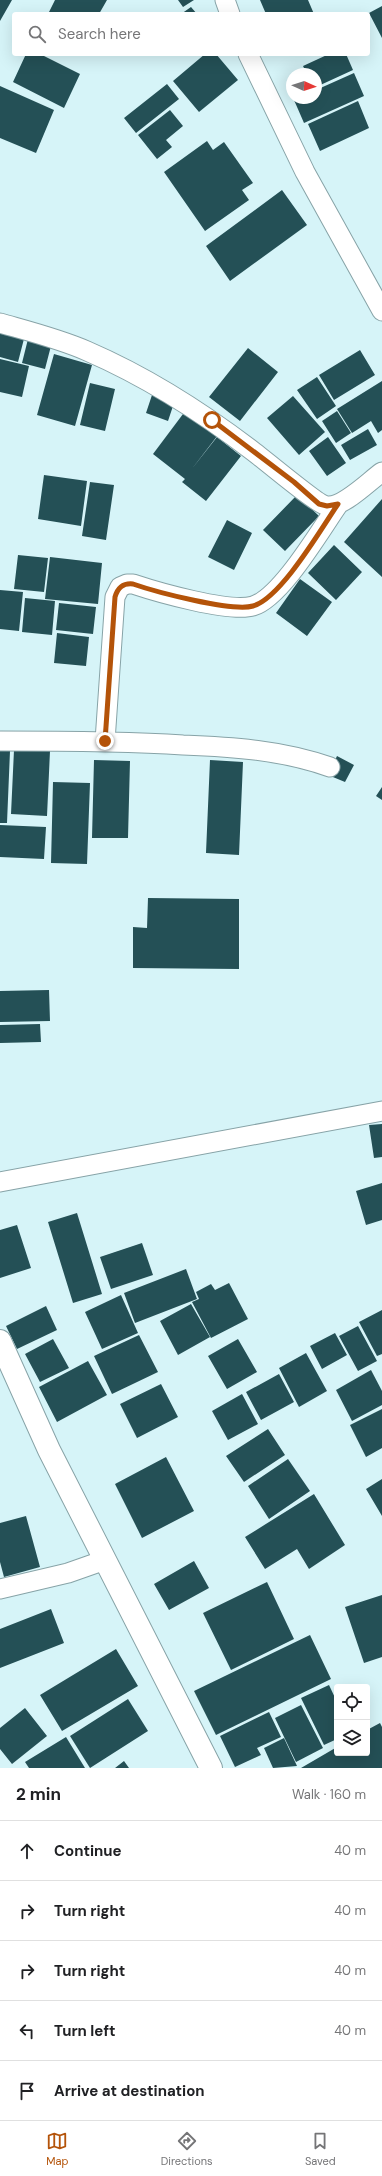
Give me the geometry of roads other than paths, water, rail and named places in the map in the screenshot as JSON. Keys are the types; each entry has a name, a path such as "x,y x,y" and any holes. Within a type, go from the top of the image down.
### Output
{"street":[{"path":"225,0 229,12"},
{"path":"249,56 305,172 382,311"},
{"path":"0,324 85,350 140,376 212,420 294,482 319,504 327,506 338,504"},
{"path":"105,741 115,597 120,587 127,584 133,584 219,605 253,606 266,598 286,580 338,504 382,472"},
{"path":"0,741 105,741 217,746 284,753 330,767"},
{"path":"0,1182 382,1111"},
{"path":"0,1341 49,1450 211,1768"},
{"path":"0,1590 68,1573 105,1560"}]}
